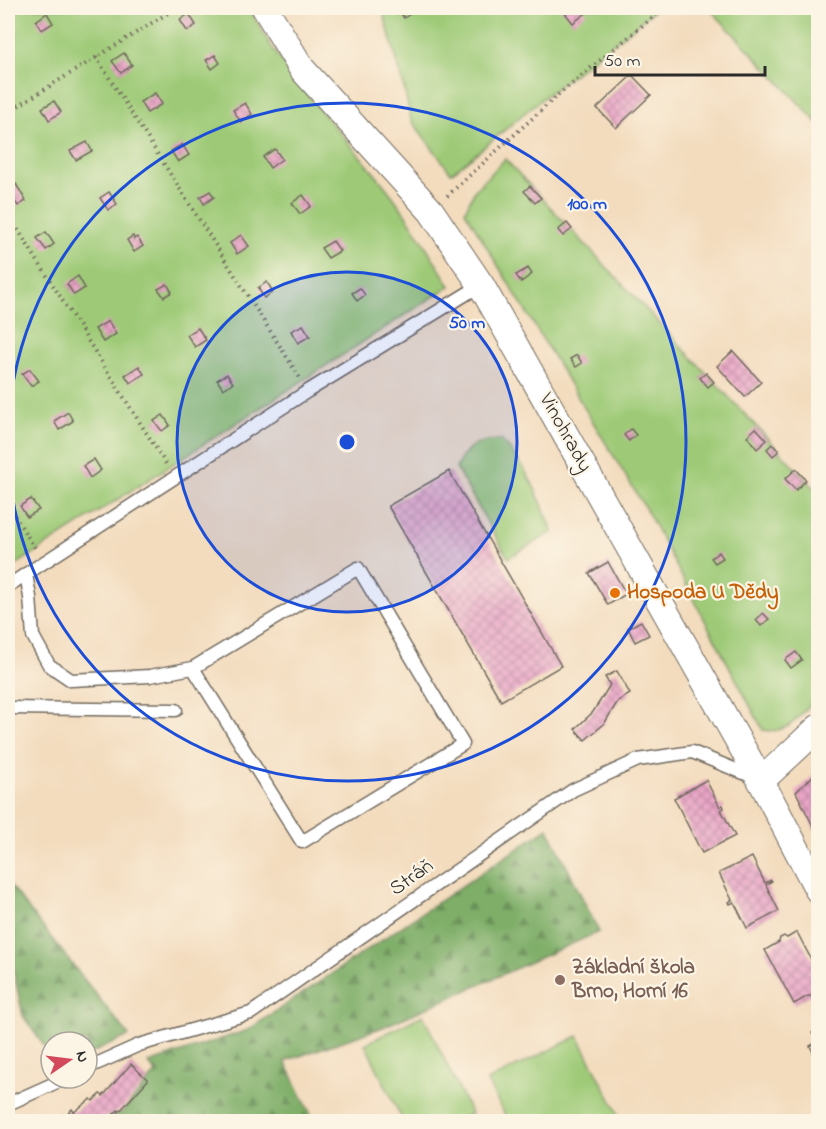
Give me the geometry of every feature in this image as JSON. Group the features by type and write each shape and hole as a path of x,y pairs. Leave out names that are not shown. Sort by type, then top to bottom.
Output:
{"street":[{"name":"Vinohrady","path":"265,8 302,69 431,211 481,285 762,781 819,890"},
{"path":"762,781 819,728"}],"lane":[{"path":"8,586 43,561 308,391 481,285"},
{"path":"26,574 33,636 50,665 71,680 150,676 194,668 358,568 463,744 302,842 194,668"},
{"path":"8,708 176,710"},
{"name":"Stráň","path":"99,1063 139,1045 251,1013 573,790 638,760 692,752 762,781"},
{"path":"8,1104 39,1090"}],"path":[{"path":"8,112 176,8"},
{"path":"431,211 559,94 664,8"},
{"path":"96,57 308,391"},
{"path":"8,214 175,477"},
{"path":"8,506 43,561"}],"green space":[{"path":"8,8 250,8 279,58 297,82 399,205 450,286 8,570"},
{"path":"382,8 657,8 451,173 411,120"},
{"path":"709,8 818,8 818,123"},
{"path":"505,159 818,492 818,695 788,726 772,731 763,730 647,511 465,211 475,190"},
{"path":"501,440 525,471 538,495 553,532 508,558 456,468 464,454 473,445 485,441"},
{"path":"548,828 599,932 383,1027 285,1061 314,1121 105,1121 122,1112 156,1073 148,1063 248,1030"},
{"path":"8,883 129,1036 99,1050 99,1030 39,1030 39,1039 23,1016 8,945"},
{"path":"423,1015 471,1114 456,1121 403,1121 365,1044"},
{"path":"578,1036 622,1121 508,1121 487,1081"}],"building":[{"path":"561,8 582,8 586,13 573,23"},
{"path":"394,9 416,10 404,18"},
{"path":"47,13 53,23 42,30 36,21"},
{"path":"189,14 196,25 187,31 180,20"},
{"path":"124,53 132,65 121,73 112,61"},
{"path":"215,55 220,63 212,69 206,60"},
{"path":"632,75 651,95 616,128 597,108"},
{"path":"155,93 162,104 147,113 140,102"},
{"path":"54,101 61,112 49,120 42,108"},
{"path":"245,103 252,114 241,122 233,110"},
{"path":"87,142 92,151 76,160 70,151"},
{"path":"182,144 189,155 178,162 171,151"},
{"path":"275,149 282,159 270,168 263,157"},
{"path":"16,184 26,201 18,206 8,191"},
{"path":"530,186 541,198 535,203 524,191"},
{"path":"210,191 214,197 204,204 200,197"},
{"path":"109,192 117,204 108,210 100,198"},
{"path":"303,195 311,206 300,214 292,203"},
{"path":"567,223 572,229 563,236 558,230"},
{"path":"46,232 54,244 46,250 37,238"},
{"path":"241,235 249,246 237,254 230,243"},
{"path":"133,236 134,239 137,237 143,246 134,252 127,240"},
{"path":"333,241 340,251 328,258 321,248"},
{"path":"528,268 532,274 521,282 516,275"},
{"path":"78,276 85,288 74,295 67,284"},
{"path":"267,282 273,292 264,298 258,288"},
{"path":"167,284 172,292 164,297 158,289"},
{"path":"360,288 365,295 357,301 352,293"},
{"path":"108,321 116,334 103,342 95,329"},
{"path":"303,325 310,336 298,343 291,331"},
{"path":"198,328 206,340 195,347 187,335"},
{"path":"733,351 761,382 745,397 717,366"},
{"path":"577,355 582,363 576,367 570,359"},
{"path":"139,366 144,374 130,383 125,375"},
{"path":"30,369 39,381 31,386 22,374"},
{"path":"706,373 714,382 708,387 700,378"},
{"path":"227,374 233,383 223,389 217,380"},
{"path":"68,412 73,421 59,430 54,421"},
{"path":"163,415 170,425 162,431 154,421"},
{"path":"756,428 767,440 757,449 747,436"},
{"path":"631,429 636,435 629,441 624,435"},
{"path":"772,444 779,451 773,456 767,449"},
{"path":"94,459 101,470 90,478 83,466"},
{"path":"796,469 806,480 796,490 785,479"},
{"path":"449,471 561,666 501,701 388,506"},
{"path":"31,499 39,510 27,517 20,506"},
{"path":"719,552 723,558 715,563 711,558"},
{"path":"608,562 626,594 608,605 589,573"},
{"path":"763,613 769,619 761,626 756,620"},
{"path":"641,621 649,635 635,642 628,628"},
{"path":"796,652 802,660 791,668 785,660"},
{"path":"617,671 630,694 618,701 604,724 585,740 575,729 593,712 610,685 605,677"},
{"path":"818,771 818,836 796,792"},
{"path":"706,780 720,807 723,805 724,808 721,810 735,836 702,853 674,798"},
{"path":"752,857 765,883 772,881 766,885 779,911 747,928 734,902 730,904 732,900 719,873"},
{"path":"797,932 811,959 813,957 815,959 812,961 818,973 818,991 815,996 808,996 794,1004 765,950 779,942 780,938 784,936 787,938"},
{"path":"818,1029 817,1072 816,1058 810,1046 817,1042 812,1033"},
{"path":"131,1064 148,1080 119,1112 118,1110 110,1118 108,1115 102,1122 55,1122 62,1114 65,1117 72,1109 74,1112 100,1094 103,1096"}],"place":[{"name":"Hospoda U Dědy","path":"615,593"},
{"name":"Základní škola Brno, Horní 16","path":"560,980"}]}
